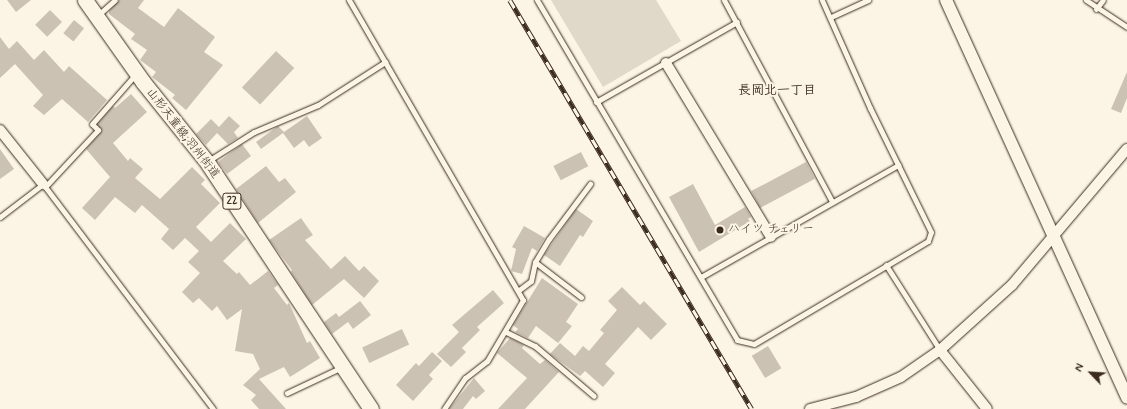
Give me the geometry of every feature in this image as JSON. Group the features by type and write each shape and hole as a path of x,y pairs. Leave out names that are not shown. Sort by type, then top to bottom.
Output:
{"main road":[{"name":"山形天童線;羽州街道","path":"84,0 95,18 136,74 207,162 343,367 368,408"}],"street":[{"path":"946,0 1127,398"},
{"path":"666,63 771,237"},
{"path":"0,130 44,186"},
{"path":"810,409 856,397 901,377 940,350 1012,285 1127,149"},
{"path":"940,350 984,408"}],"lane":[{"path":"95,18 115,0"},
{"path":"349,0 519,290 523,300 506,332 487,361 465,378 444,409"},
{"path":"537,0 737,340 754,344 928,241 931,232 898,165 832,17 822,0"},
{"path":"724,0 832,201"},
{"path":"832,17 868,0"},
{"path":"1086,0 1096,9 1127,27"},
{"path":"1096,9 1103,0"},
{"path":"596,102 737,22"},
{"path":"207,162 254,132 318,105 385,62"},
{"path":"0,217 44,186 98,130 92,124 136,74"},
{"path":"701,277 832,201 898,165"},
{"path":"519,290 531,281 535,262 576,200 590,184"},
{"path":"44,186 213,409"},
{"path":"535,262 581,296"},
{"path":"886,266 940,350"},
{"path":"506,332 536,346 594,396"},
{"path":"287,393 343,367"}],"shaded area":[{"path":"551,0 656,0 681,41 603,87"}],"building":[{"path":"7,0 31,0 16,12"},
{"path":"119,0 144,0 138,8 164,27 178,8 215,37 204,52 223,65 186,110 172,98 175,95 152,77 156,72 140,60 147,50 131,39 135,34 109,14 109,11"},
{"path":"50,10 62,22 47,37 35,25"},
{"path":"74,20 84,28 73,41 63,33"},
{"path":"0,37 9,49 17,41 34,60 44,50 64,72 69,66 107,100 88,122 62,99 44,115 33,106 43,95 15,64 0,78"},
{"path":"276,51 294,68 260,105 242,88"},
{"path":"1127,72 1127,98 1121,113 1111,109"},
{"path":"131,94 147,112 113,143 128,161 130,158 143,169 135,178 160,199 192,167 205,180 201,184 220,203 196,227 211,242 230,223 246,239 223,261 237,274 239,272 250,285 268,271 278,285 274,288 287,305 289,303 307,343 310,341 320,358 290,377 284,367 259,379 286,409 259,409 251,400 256,395 243,385 260,369 253,354 235,351 242,309 227,320 217,306 212,311 199,298 193,303 182,292 200,273 188,262 199,251 185,238 173,250 161,239 169,229 142,205 135,213 115,197 95,220 82,208 110,177 86,149 102,131 97,124 113,106 115,108"},
{"path":"229,116 240,126 234,132 238,138 228,144 217,133 206,145 196,134 211,119 219,127"},
{"path":"307,116 322,138 309,147 304,140 294,148 283,133 261,149 256,142 278,126 284,132"},
{"path":"242,144 251,156 227,174 218,162"},
{"path":"0,149 14,169 0,179"},
{"path":"581,152 588,166 561,180 553,166"},
{"path":"806,162 815,179 760,208 751,191"},
{"path":"266,166 279,182 285,178 296,192 258,223 236,189"},
{"path":"693,184 715,225 745,207 751,217 748,219 750,221 699,252 669,197"},
{"path":"576,209 593,221 583,237 580,235 560,266 544,255"},
{"path":"301,218 313,235 305,240 331,269 345,256 359,271 364,266 379,281 364,298 344,279 312,305 291,272 292,270 269,240"},
{"path":"524,226 545,238 537,251 532,248 522,274 511,271 516,249 512,247"},
{"path":"542,278 578,304 566,322 572,326 558,343 536,326 528,338 515,332 518,329 513,325"},
{"path":"622,287 640,305 644,301 667,324 651,340 638,327 605,364 615,373 603,387 585,371 580,376 550,354 560,343 575,356 583,346 589,351 604,333 600,330 617,310 608,301"},
{"path":"493,290 504,303 477,327 480,330 462,348 466,352 451,367 437,354 459,332 452,325"},
{"path":"360,301 371,315 353,329 348,322 332,334 324,322 336,313 339,317"},
{"path":"402,329 409,344 369,363 362,348"},
{"path":"510,338 524,345 522,348 540,364 545,360 559,372 525,409 498,409 527,378 497,353"},
{"path":"768,346 781,368 765,378 752,356"},
{"path":"432,352 442,361 429,375 433,379 413,401 396,385 416,363 419,366"},
{"path":"474,378 485,391 476,399 473,396 463,409 449,409"}],"railway":[{"path":"510,0 752,409"}],"place":[{"name":"ハイツ チェリー","path":"720,230"}],"district":[{"name":"長岡北一丁目","path":"777,91"}]}
